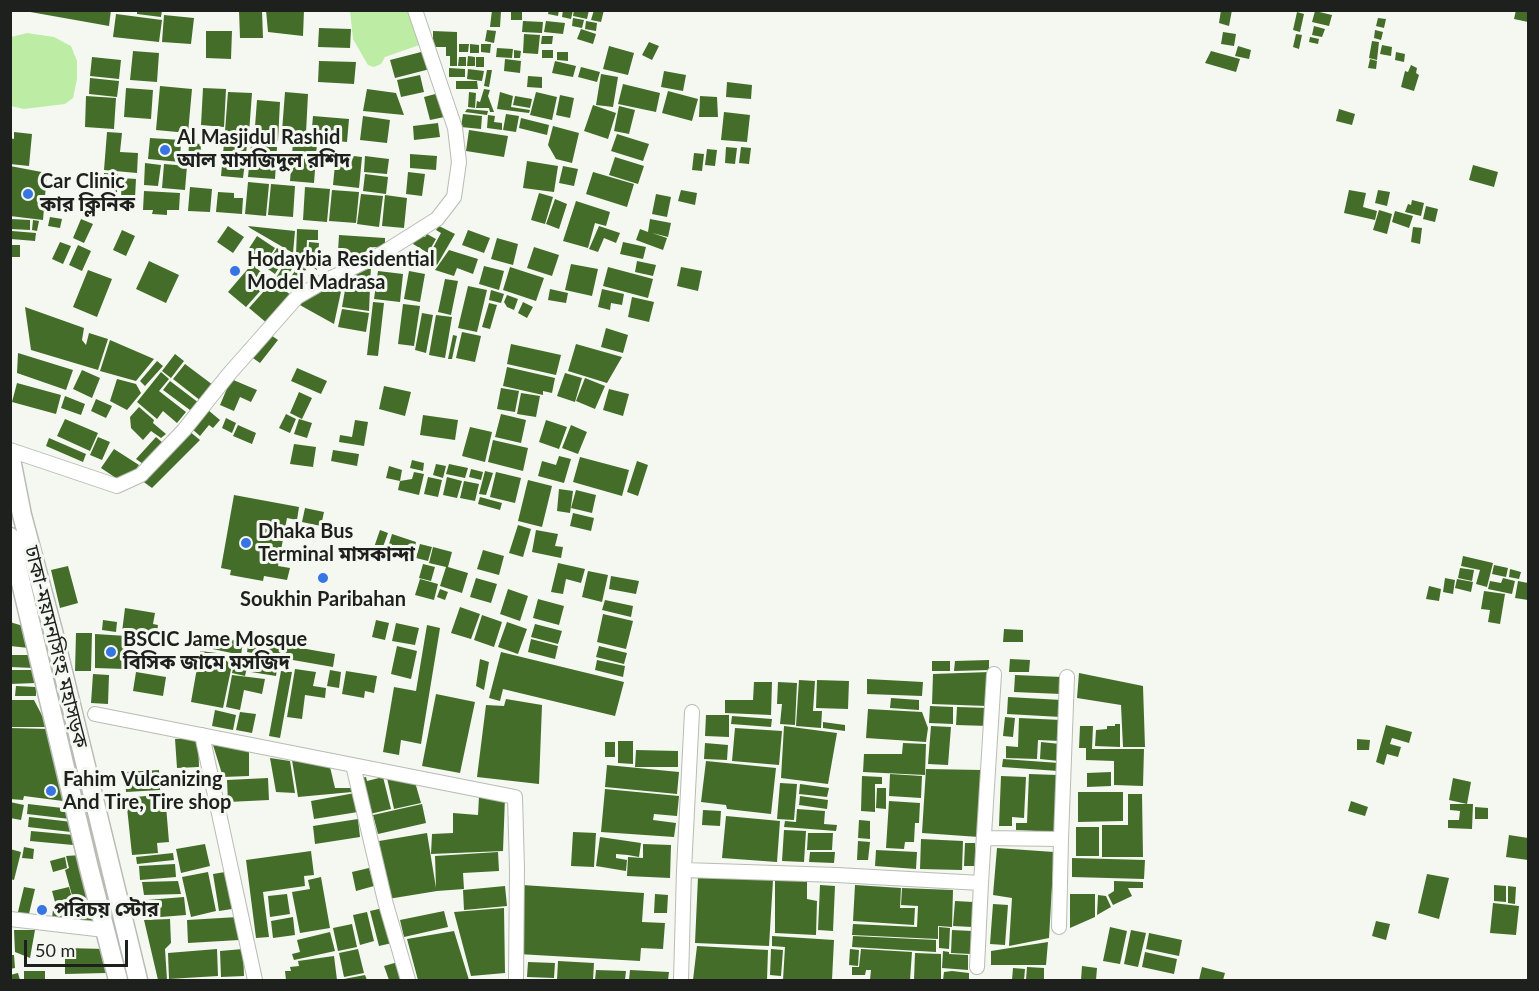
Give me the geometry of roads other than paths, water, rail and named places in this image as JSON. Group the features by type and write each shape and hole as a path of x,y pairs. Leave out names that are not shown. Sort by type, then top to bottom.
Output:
{"main road":[{"name":"ঢাকা-ময়মনসিংহ মহাসড়ক","path":"10,452 22,515 56,642 138,981"},
{"name":"ঢাকা-ময়মনসিংহ মহাসড়ক","path":"10,537 118,981"}],"street":[{"path":"10,452 117,486 141,475 184,430 229,374 297,297 382,253 437,219 454,197 459,162 455,128 416,10"},
{"path":"977,967 994,674"},
{"path":"1059,927 1060,839 1067,677"},
{"path":"681,981 692,712"},
{"path":"95,714 515,796 518,868 516,981"},
{"path":"202,735 255,981"},
{"path":"353,765 385,901 408,981"},
{"path":"984,838 1060,839"},
{"path":"684,870 981,883"},
{"path":"10,919 105,930"}],"place":[{"name":"Al Masjidul Rashid আল মাসজিদুল রশিদ","path":"165,150"},
{"name":"Car Clinic কার ক্লিনিক","path":"28,194"},
{"name":"Hodaybia Residential Model Madrasa","path":"235,271"},
{"name":"Dhaka Bus Terminal মাসকান্দা","path":"246,543"},
{"name":"Soukhin Paribahan","path":"323,578"},
{"name":"BSCIC Jame Mosque বিসিক জামে মসজিদ","path":"111,652"},
{"name":"Fahim Vulcanizing And Tire, Tire shop","path":"51,791"},
{"name":"পরিচয় স্টোর","path":"42,910"}]}
